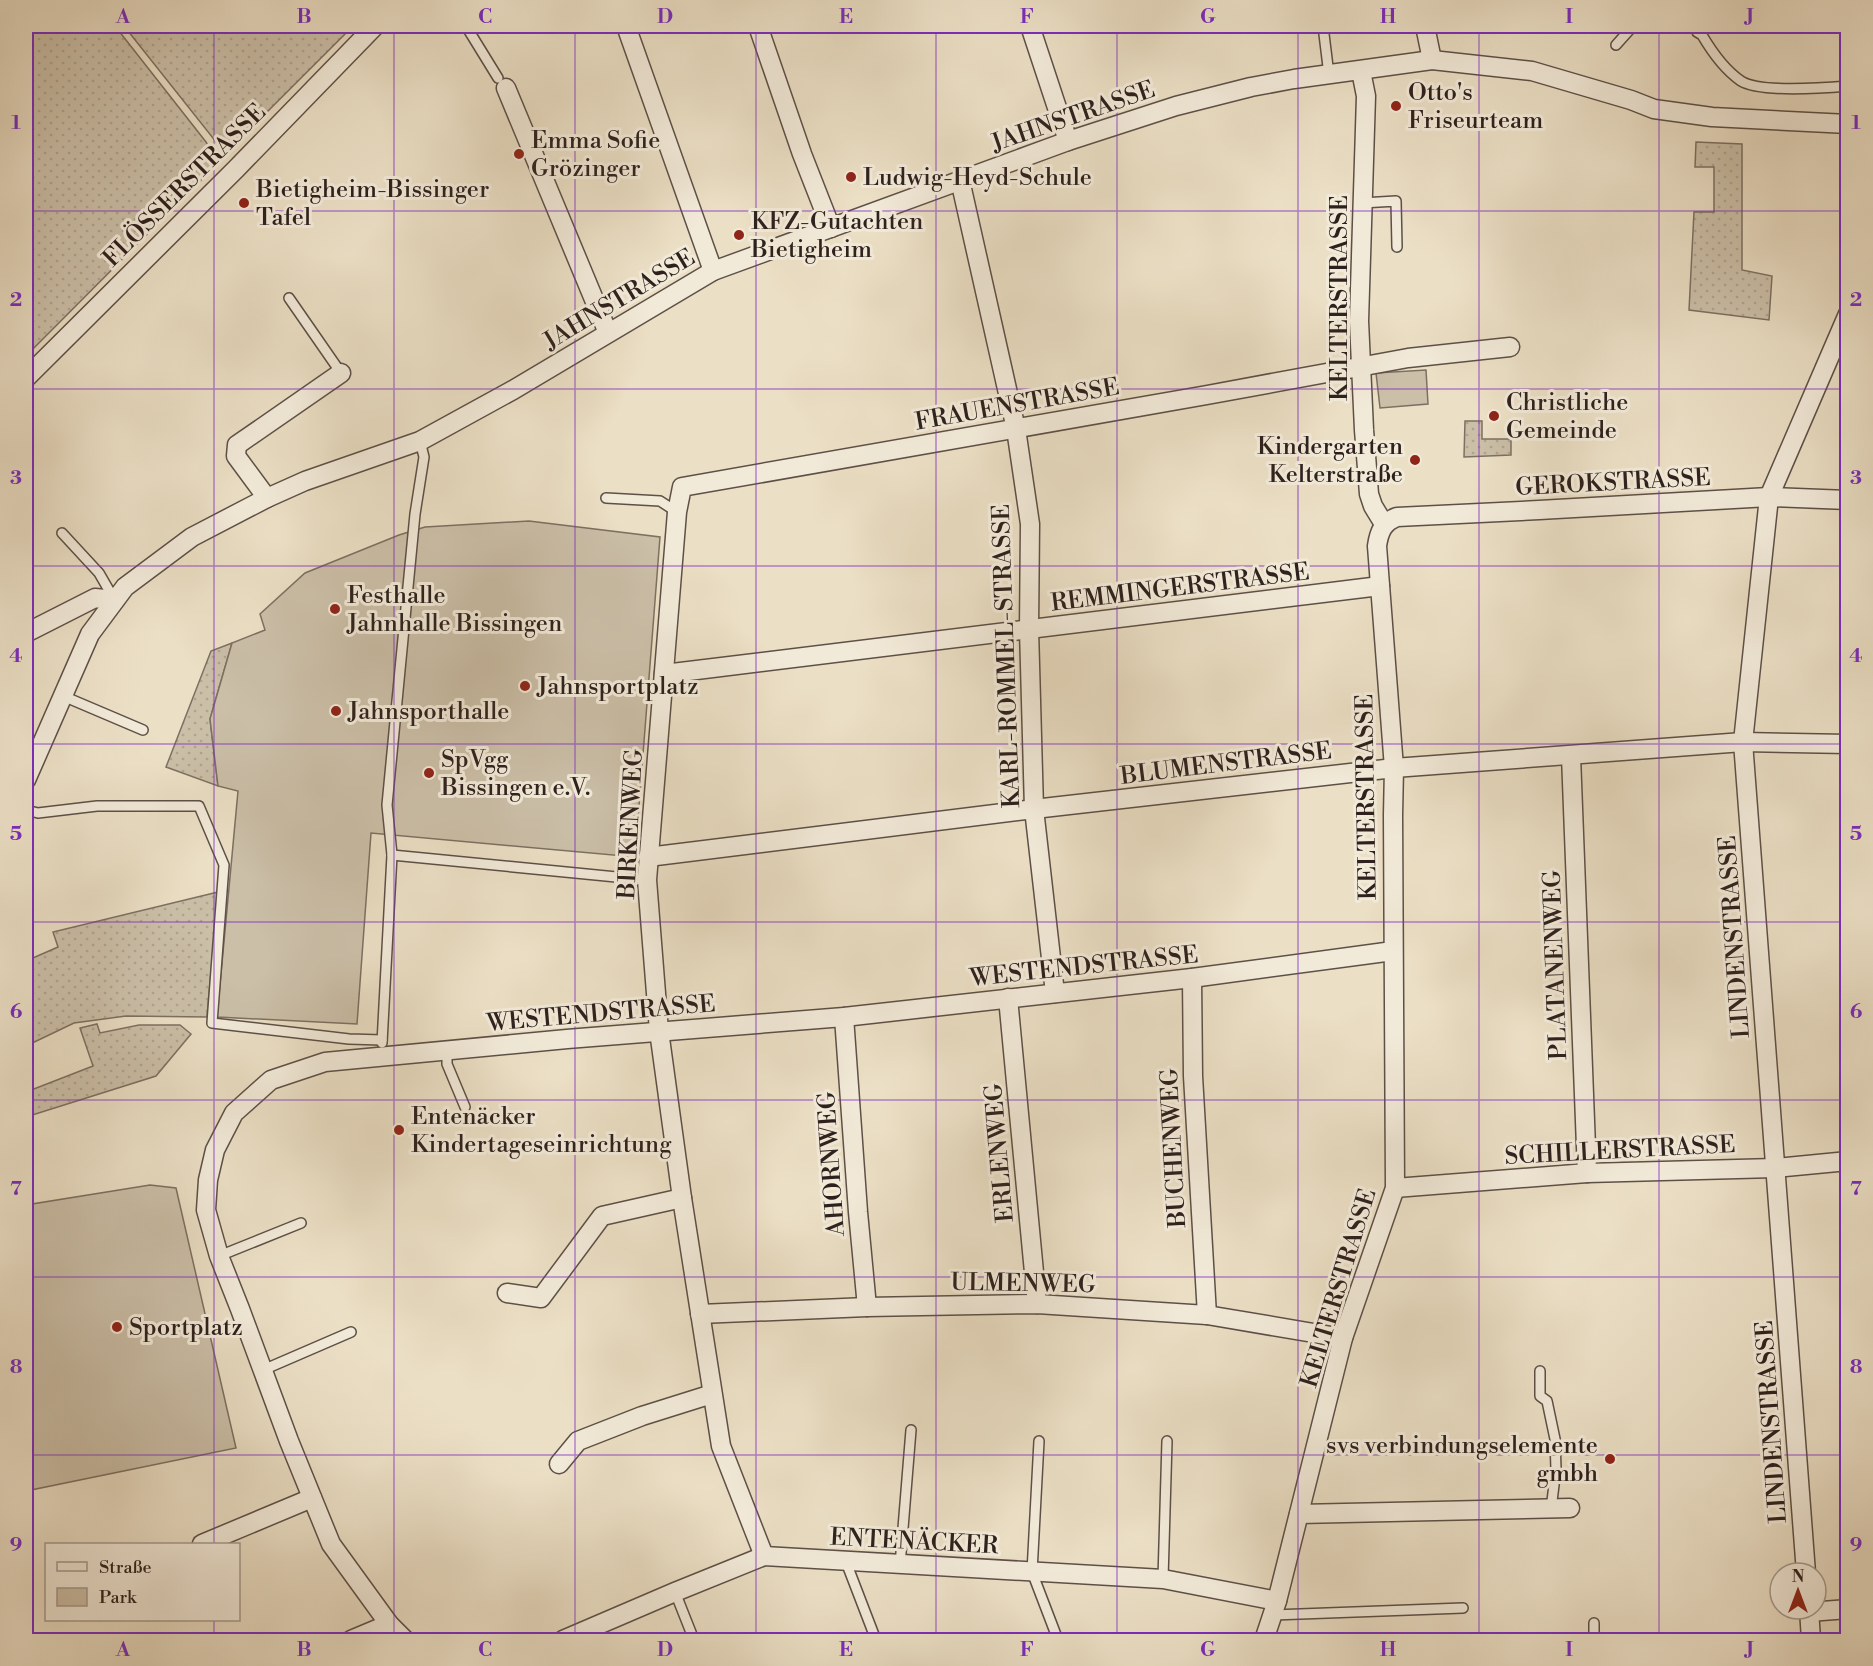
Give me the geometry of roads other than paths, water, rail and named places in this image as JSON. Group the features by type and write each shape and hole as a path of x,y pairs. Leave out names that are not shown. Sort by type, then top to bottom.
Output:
{"street":[{"name":"FLÖSSERSTRASSE","path":"26,378 236,169 375,26"},
{"path":"626,26 713,271"},
{"path":"758,26 802,154 831,228"},
{"path":"1030,26 1068,141"},
{"path":"1425,26 1431,60"},
{"name":"JAHNSTRASSE","path":"26,780 90,634 125,587 192,537 305,481 420,441 513,390 713,271 1068,141 1176,106 1251,87 1431,60 1532,71 1654,109 1712,117 1848,124"},
{"name":"KELTERSTRASSE","path":"1264,1641 1275,1608 1343,1338 1395,1188 1394,768 1377,546 1378,534 1384,524 1369,494 1360,367 1366,96 1361,70"},
{"path":"502,83 608,333"},
{"name":"KARL-ROMMEL-STRASSE","path":"960,180 1016,429 1030,524 1029,629 1034,809 1055,993"},
{"name":"LINDENSTRASSE","path":"1805,1561 1743,742 1769,497 1848,314"},
{"name":"FRAUENSTRASSE","path":"682,487 1408,358 1510,347"},
{"path":"267,498 236,456 237,445 341,373"},
{"name":"BIRKENWEG","path":"682,487 677,512 647,880 659,1031 712,1394 721,1446 764,1556"},
{"name":"GEROKSTRASSE","path":"1384,524 1397,517 1769,497 1848,500"},
{"name":"REMMINGERSTRASSE","path":"664,674 1380,586"},
{"path":"26,633 95,598 115,600"},
{"name":"BLUMENSTRASSE","path":"648,857 1034,809 1394,768 1743,742 1848,744"},
{"name":"PLATANENWEG","path":"1571,756 1587,1173"},
{"name":"WESTENDSTRASSE","path":"405,1641 389,1624 331,1544 219,1256 206,1210 208,1180 215,1150 234,1113 271,1080 325,1062 382,1049 447,1050 844,1017 1192,978 1394,951"},
{"name":"BUCHENWEG","path":"1192,978 1193,1076 1207,1315"},
{"name":"ERLENWEG","path":"1008,998 1037,1304"},
{"name":"AHORNWEG","path":"844,1017 867,1307"},
{"name":"SCHILLERSTRASSE","path":"1395,1188 1587,1173 1775,1168 1848,1161"},
{"path":"507,1293 541,1298 602,1216 682,1198"},
{"name":"ULMENWEG","path":"700,1314 867,1307 1037,1304 1207,1315 1343,1338"},
{"path":"559,1464 578,1441 642,1416 712,1394"},
{"path":"207,1543 312,1498"},
{"path":"1299,1514 1570,1508"},
{"name":"ENTENÄCKER","path":"563,1641 764,1556 1163,1579 1275,1608"},
{"path":"1828,1610 1848,1609"},
{"path":"1810,1621 1811,1641"},
{"path":"351,1641 389,1624"}],"lane":[{"path":"466,26 502,83"},
{"path":"1323,26 1329,75"},
{"path":"1616,45 1633,26"},
{"path":"1697,32 1702,35 1726,69 1743,82 1790,89 1848,86"},
{"path":"1362,203 1396,201 1397,247"},
{"path":"289,298 341,373"},
{"path":"26,810 38,813 97,806 199,806 224,865 212,1023 349,1039 382,1049 392,855 387,805 414,514 424,457 420,441"},
{"path":"606,498 660,501 677,512"},
{"path":"62,533 99,573 115,600"},
{"path":"63,696 143,730"},
{"path":"392,855 647,880"},
{"path":"447,1050 447,1064 465,1107"},
{"path":"219,1256 301,1222"},
{"path":"263,1370 351,1332"},
{"path":"1540,1371 1540,1396 1547,1401 1555,1439 1557,1469 1551,1509"},
{"path":"900,1565 911,1430"},
{"path":"1039,1441 1032,1572 1058,1641"},
{"path":"1163,1579 1167,1441"},
{"path":"846,1562 876,1641"},
{"path":"675,1592 694,1641"},
{"path":"1275,1608 1463,1608"},
{"path":"1594,1623 1594,1641"}],"place":[{"name":"Otto's Friseurteam","path":"1396,106"},
{"name":"Emma Sofie Grözinger","path":"519,154"},
{"name":"Ludwig-Heyd-Schule","path":"851,177"},
{"name":"Bietigheim-Bissinger Tafel","path":"244,203"},
{"name":"KFZ-Gutachten Bietigheim","path":"739,235"},
{"name":"Christliche Gemeinde","path":"1494,416"},
{"name":"Kindergarten Kelterstraße","path":"1415,460"},
{"name":"Festhalle Jahnhalle Bissingen","path":"335,609"},
{"name":"Jahnsportplatz","path":"525,686"},
{"name":"Jahnsporthalle","path":"336,711"},
{"name":"SpVgg Bissingen e.V.","path":"429,773"},
{"name":"Entenäcker Kindertageseinrichtung","path":"399,1130"},
{"name":"Sportplatz","path":"117,1327"},
{"name":"svs verbindungselemente gmbh","path":"1610,1459"}]}
